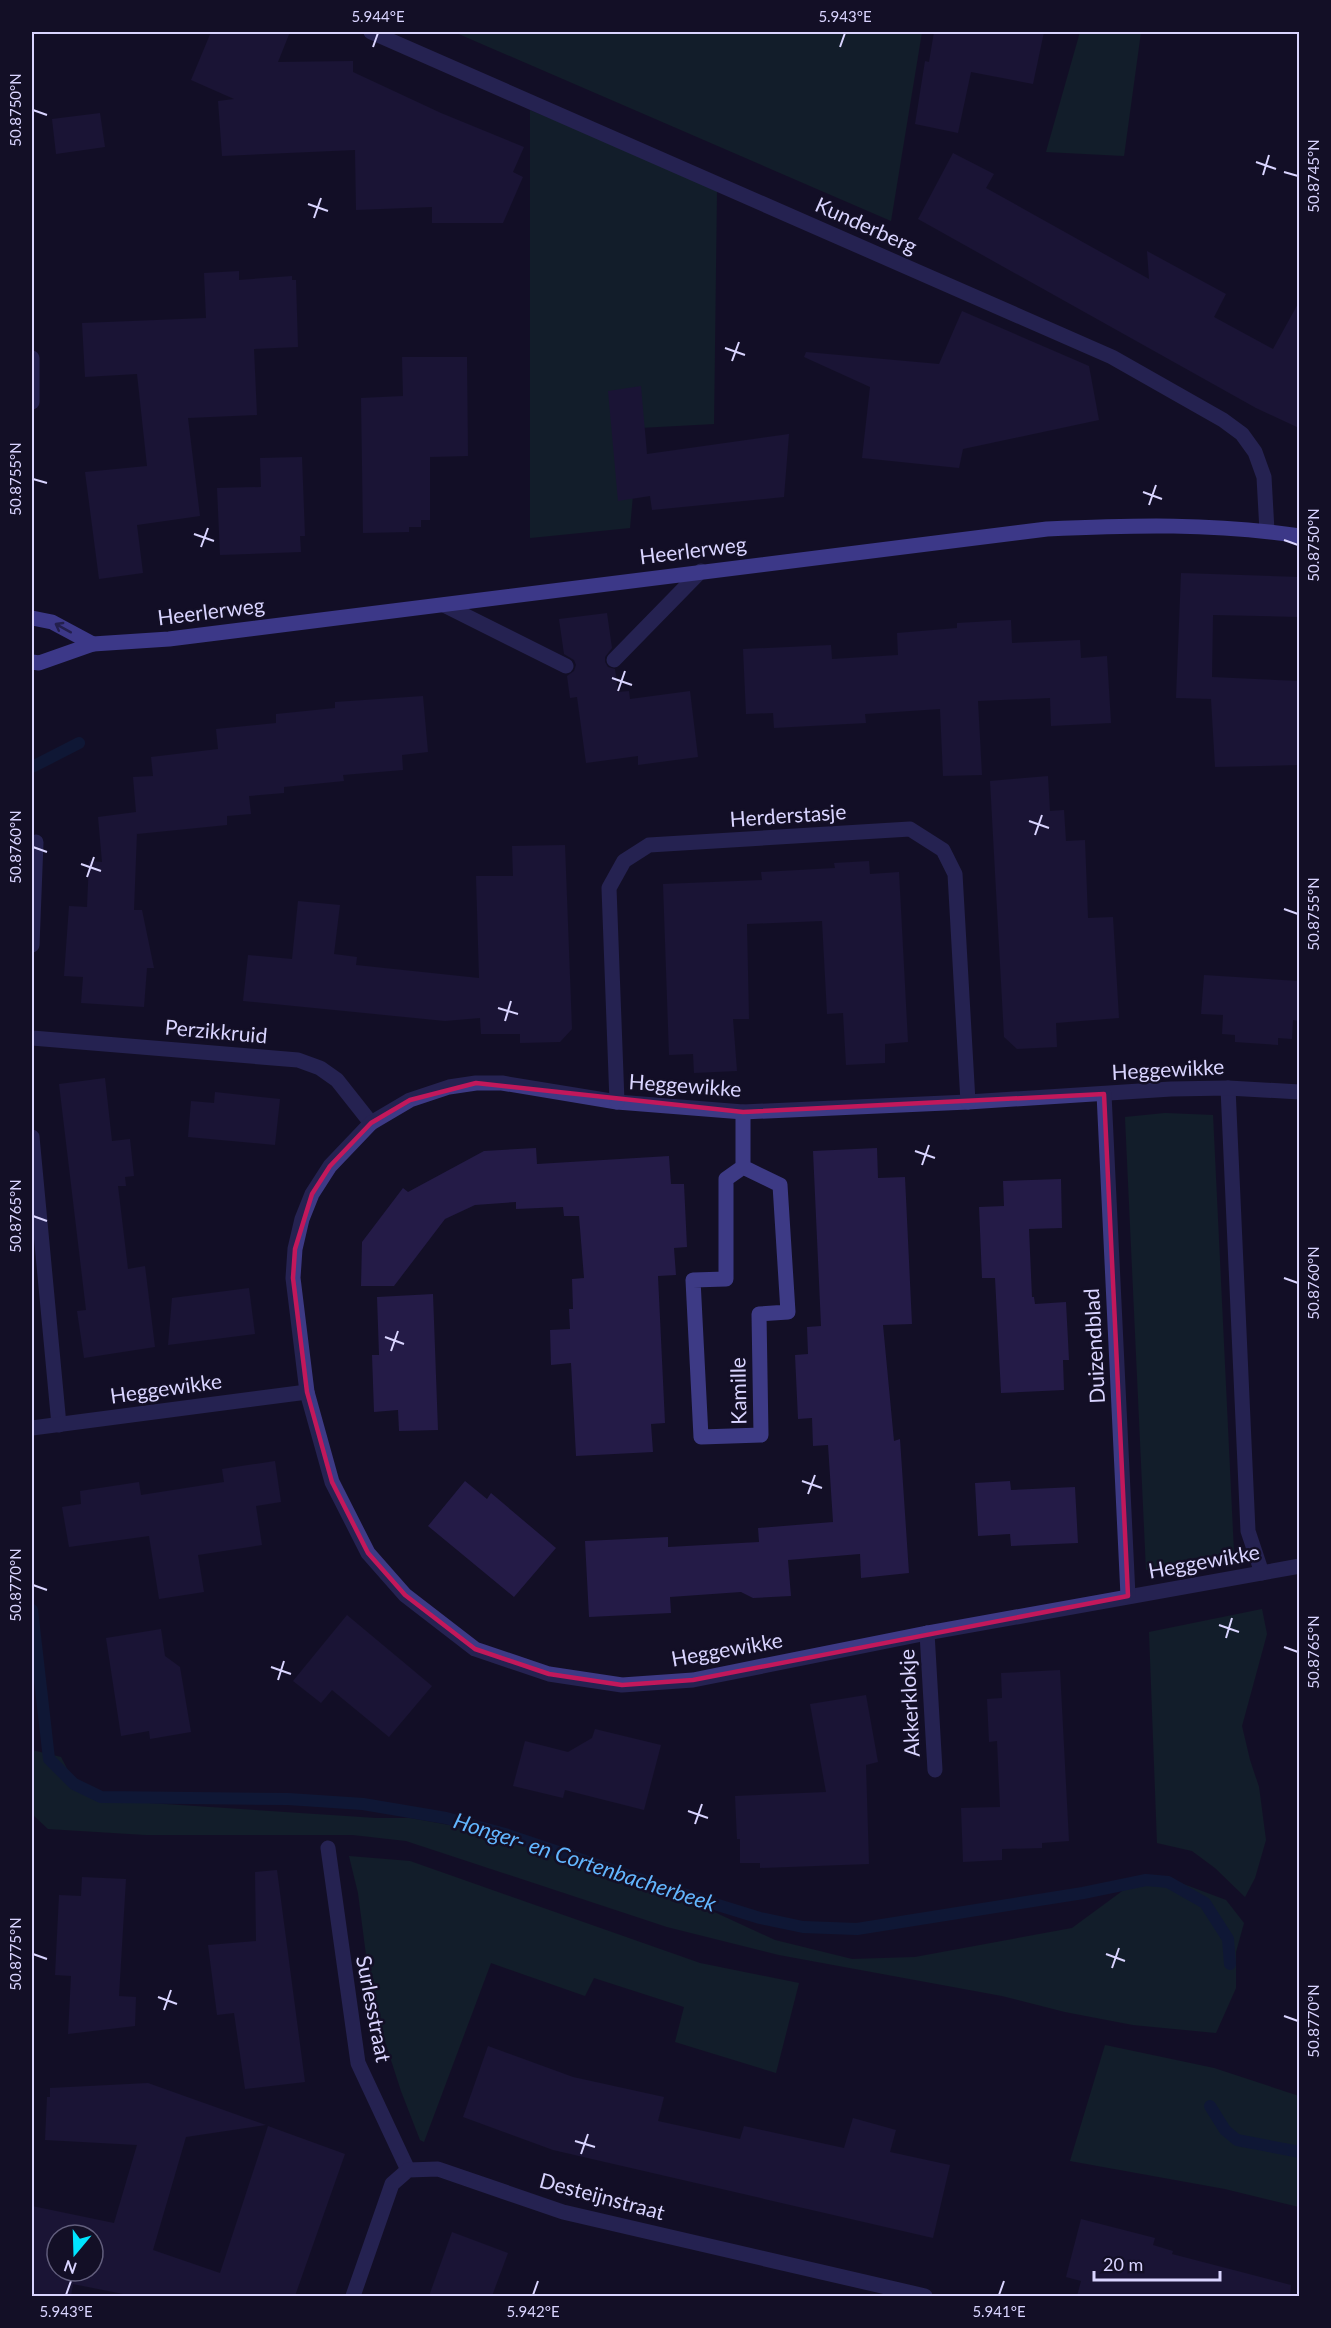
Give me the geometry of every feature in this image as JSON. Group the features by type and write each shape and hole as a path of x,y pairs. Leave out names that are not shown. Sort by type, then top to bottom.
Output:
{"main road":[{"name":"Heerlerweg","path":"32,662 39,663 93,645 169,639 1047,529 1139,524 1268,531 1299,536"},
{"path":"32,618 52,622 93,645"}],"street":[{"name":"Kunderberg","path":"371,32 1112,357 1223,420 1242,435 1255,452 1264,477 1268,531"},
{"path":"32,358 32,402"},
{"path":"614,660 701,571"},
{"path":"444,605 566,666"},
{"name":"Herderstasje","path":"617,1102 609,888 624,861 649,845 910,829 943,850 955,874 968,1102"},
{"path":"32,945 36,843"},
{"name":"Perzikkruid","path":"32,1038 298,1060 320,1068 337,1080 371,1123"},
{"name":"Heggewikke","path":"1299,1092 1228,1088 1171,1089 743,1113 617,1102 502,1083 476,1083 449,1087 410,1100 371,1123 330,1166 312,1194 302,1219 295,1249 293,1278 307,1392 332,1482 368,1553 405,1595 475,1649 549,1674 622,1684 693,1680 927,1633 1299,1566"},
{"path":"1228,1088 1248,1531 1262,1573"},
{"name":"Duizendblad","path":"1104,1094 1128,1596"},
{"path":"743,1113 743,1167"},
{"path":"32,1137 59,1425"},
{"name":"Kamille","path":"743,1167 780,1185 788,1312 759,1314 761,1435 701,1437 693,1280 726,1280 726,1179 743,1167"},
{"name":"Heggewikke","path":"32,1428 307,1392"},
{"name":"Akkerklokje","path":"927,1633 935,1770"},
{"name":"Surlesstraat","path":"328,1848 358,2063 408,2170"},
{"name":"Desteijnstraat","path":"408,2170 438,2169 563,2212 925,2296"},
{"path":"353,2296 392,2184 408,2170"}],"highlighted area":[{"path":"476,1083 743,1112 1104,1094 1128,1596 693,1680 622,1685 549,1674 475,1649 405,1595 368,1553 332,1482 307,1392 293,1278 295,1249 312,1194 330,1166 371,1123 410,1100"}],"green space":[{"path":"454,32 922,32 891,221"},
{"path":"1080,32 1141,32 1124,156 1046,152"},
{"path":"530,110 717,188 714,424 639,428 630,528 530,538"},
{"path":"1165,1113 1213,1115 1234,1553 1146,1570 1125,1117"},
{"path":"1262,1609 1267,1634 1242,1726 1259,1787 1266,1840 1255,1878 1245,1897 1215,1868 1192,1851 1157,1843 1149,1632"},
{"path":"32,1750 61,1757 75,1784 118,1801 376,1818 410,1818 533,1840 673,1893 775,1940 852,1959 915,1957 1072,1928 1140,1878 1170,1879 1226,1900 1244,1923 1236,1952 1236,1988 1216,2033 1133,2025 1065,2012 1002,1996 779,1955 667,1927 406,1841 353,1835 146,1835 48,1829 32,1814"},
{"path":"349,1856 410,1861 700,1963 799,1983 776,2073 675,2042 684,2007 594,1978 585,1996 491,1963 424,2142 420,2140 401,2091 372,2001 358,1893"},
{"path":"1105,2045 1214,2068 1299,2096 1299,2207 1225,2189 1070,2161"}],"building":[{"path":"211,32 290,32 278,62 353,61 353,72 441,113 524,147 513,172 523,177 503,223 432,223 432,207 356,210 355,150 222,156 218,101 234,99 191,80"},
{"path":"934,32 1044,32 1033,84 971,72 958,133 915,124 925,61 929,62"},
{"path":"100,113 105,147 56,154 52,119"},
{"path":"953,153 994,174 986,188 1149,279 1147,251 1226,294 1214,317 1273,349 1299,302 1299,428 1256,408 918,219"},
{"path":"239,271 239,280 292,276 292,280 296,280 298,347 254,349 257,415 188,418 200,516 137,525 143,573 99,579 85,472 147,466 137,374 85,377 82,323 206,318 204,273"},
{"path":"962,311 1089,366 1099,420 963,449 959,468 862,458 870,387 804,357 806,352 939,364"},
{"path":"402,357 467,357 468,456 430,457 430,520 421,520 421,527 409,527 409,532 363,533 361,398 403,396"},
{"path":"641,386 647,454 789,434 784,497 652,510 650,496 618,501 608,391"},
{"path":"302,457 305,536 300,536 301,552 220,555 217,488 261,487 260,458"},
{"path":"1181,573 1299,577 1299,617 1213,615 1212,677 1299,681 1299,765 1215,767 1211,699 1176,698"},
{"path":"607,613 612,648 605,657 605,662 608,667 615,669 618,692 629,691 630,699 690,691 698,757 638,765 638,756 586,763 577,697 570,698 567,676 574,671 576,665 574,660 564,654 559,619"},
{"path":"1011,620 1012,643 1080,640 1081,658 1107,656 1111,723 1051,726 1050,698 978,701 982,775 943,776 940,709 865,714 866,723 774,728 773,713 746,714 743,649 831,645 832,659 898,655 897,633 957,628 957,623"},
{"path":"423,696 428,752 402,755 403,770 343,775 344,781 284,787 284,793 249,796 251,814 227,816 227,825 137,834 137,832 134,910 142,910 154,968 147,968 144,1007 81,1003 83,977 64,976 69,906 87,907 89,861 102,862 98,817 136,812 133,777 153,776 151,757 218,749 216,729 276,723 276,714 335,708 335,702"},
{"path":"1048,776 1050,811 1064,810 1066,841 1085,840 1088,918 1113,917 1119,1018 1056,1023 1057,1047 1017,1049 1004,1037 990,781"},
{"path":"565,845 572,1029 560,1042 520,1043 520,1034 481,1034 480,1018 445,1021 243,1001 248,955 292,959 298,901 340,905 334,954 357,957 356,965 479,978 476,876 513,876 512,846"},
{"path":"869,861 870,874 899,872 908,1042 885,1044 885,1063 846,1065 843,1013 827,1014 822,921 747,924 749,1019 733,1019 737,1071 694,1073 693,1054 669,1055 663,884 762,880 761,872 835,868 834,863"},
{"path":"1204,975 1299,981 1299,1021 1293,1020 1292,1039 1278,1038 1278,1045 1235,1042 1235,1035 1222,1034 1223,1015 1201,1014"},
{"path":"105,1078 112,1141 130,1139 134,1176 125,1177 126,1186 118,1186 128,1269 145,1266 155,1347 84,1358 77,1311 86,1310 59,1084"},
{"path":"215,1092 280,1099 275,1145 188,1137 191,1101 214,1103"},
{"path":"536,1148 537,1164 669,1156 671,1184 684,1184 687,1247 674,1248 676,1275 658,1276 665,1423 651,1424 653,1452 576,1456 571,1363 551,1365 550,1330 570,1329 569,1309 573,1309 572,1279 584,1278 579,1216 564,1216 563,1207 516,1209 516,1202 475,1205 445,1219 394,1286 361,1286 362,1242 403,1188 408,1192 484,1151"},
{"path":"877,1148 878,1178 905,1177 912,1324 883,1325 894,1441 900,1439 909,1573 861,1578 860,1554 788,1560 791,1596 753,1598 741,1592 670,1597 671,1613 589,1617 585,1541 668,1537 668,1547 759,1542 758,1528 833,1522 828,1445 813,1446 812,1418 798,1419 795,1355 808,1354 807,1327 821,1326 813,1151"},
{"path":"1061,1179 1062,1228 1029,1229 1032,1297 1034,1297 1035,1304 1066,1302 1069,1360 1063,1360 1064,1390 1001,1393 995,1278 982,1278 979,1207 1004,1206 1003,1181"},
{"path":"249,1288 255,1334 168,1345 172,1298"},
{"path":"433,1294 438,1430 399,1431 398,1410 374,1412 372,1355 379,1355 377,1297"},
{"path":"275,1461 281,1502 256,1506 262,1545 198,1555 204,1592 159,1599 149,1536 69,1547 62,1507 81,1504 80,1491 139,1482 141,1495 224,1482 222,1469"},
{"path":"465,1481 487,1499 491,1493 556,1548 514,1597 428,1526"},
{"path":"1010,1481 1011,1490 1075,1487 1078,1543 1011,1546 1010,1534 978,1536 975,1483"},
{"path":"347,1615 432,1686 389,1737 332,1690 321,1703 293,1681"},
{"path":"161,1629 165,1656 180,1667 191,1732 150,1739 149,1731 121,1736 106,1638"},
{"path":"1060,1670 1069,1841 1042,1843 1042,1848 1002,1849 1002,1860 963,1862 961,1808 1000,1807 997,1741 989,1742 987,1699 1002,1698 1001,1673"},
{"path":"866,1695 878,1762 866,1765 869,1864 760,1868 760,1863 740,1863 735,1796 826,1792 810,1704"},
{"path":"595,1729 661,1745 644,1810 565,1790 563,1798 513,1786 525,1741 568,1752 592,1738"},
{"path":"277,1870 305,2082 245,2089 234,2013 217,2015 208,1945 256,1941 255,1872"},
{"path":"82,1877 126,1879 119,1996 136,1997 135,2026 68,2034 71,1976 55,1975 59,1895 81,1896"},
{"path":"488,2046 573,2077 664,2097 658,2121 740,2139 744,2126 844,2148 853,2118 896,2130 890,2152 950,2165 933,2238 553,2150 463,2117"},
{"path":"148,2083 266,2125 186,2137 153,2250 220,2273 268,2126 345,2154 295,2296 133,2296 73,2284 71,2296 32,2296 32,2206 114,2223 137,2145 45,2140 47,2097 50,2097 50,2088"},
{"path":"1081,2219 1155,2238 1153,2245 1173,2251 1172,2254 1291,2285 1290,2296 1077,2296 1081,2281 1066,2277"},
{"path":"452,2232 508,2253 492,2296 429,2296"}],"waterway":[{"name":"Honger- en Cortenbacherbeek","path":"32,767 79,743"},
{"name":"Honger- en Cortenbacherbeek","path":"32,1610 49,1759 74,1784 101,1797 288,1799 363,1804 446,1818 505,1834 760,1918 803,1927 857,1929 1083,1893 1146,1880 1168,1882 1205,1903 1228,1939 1230,1964"},
{"name":"Honger- en Cortenbacherbeek","path":"1210,2106 1225,2130 1237,2140 1300,2152"}]}
